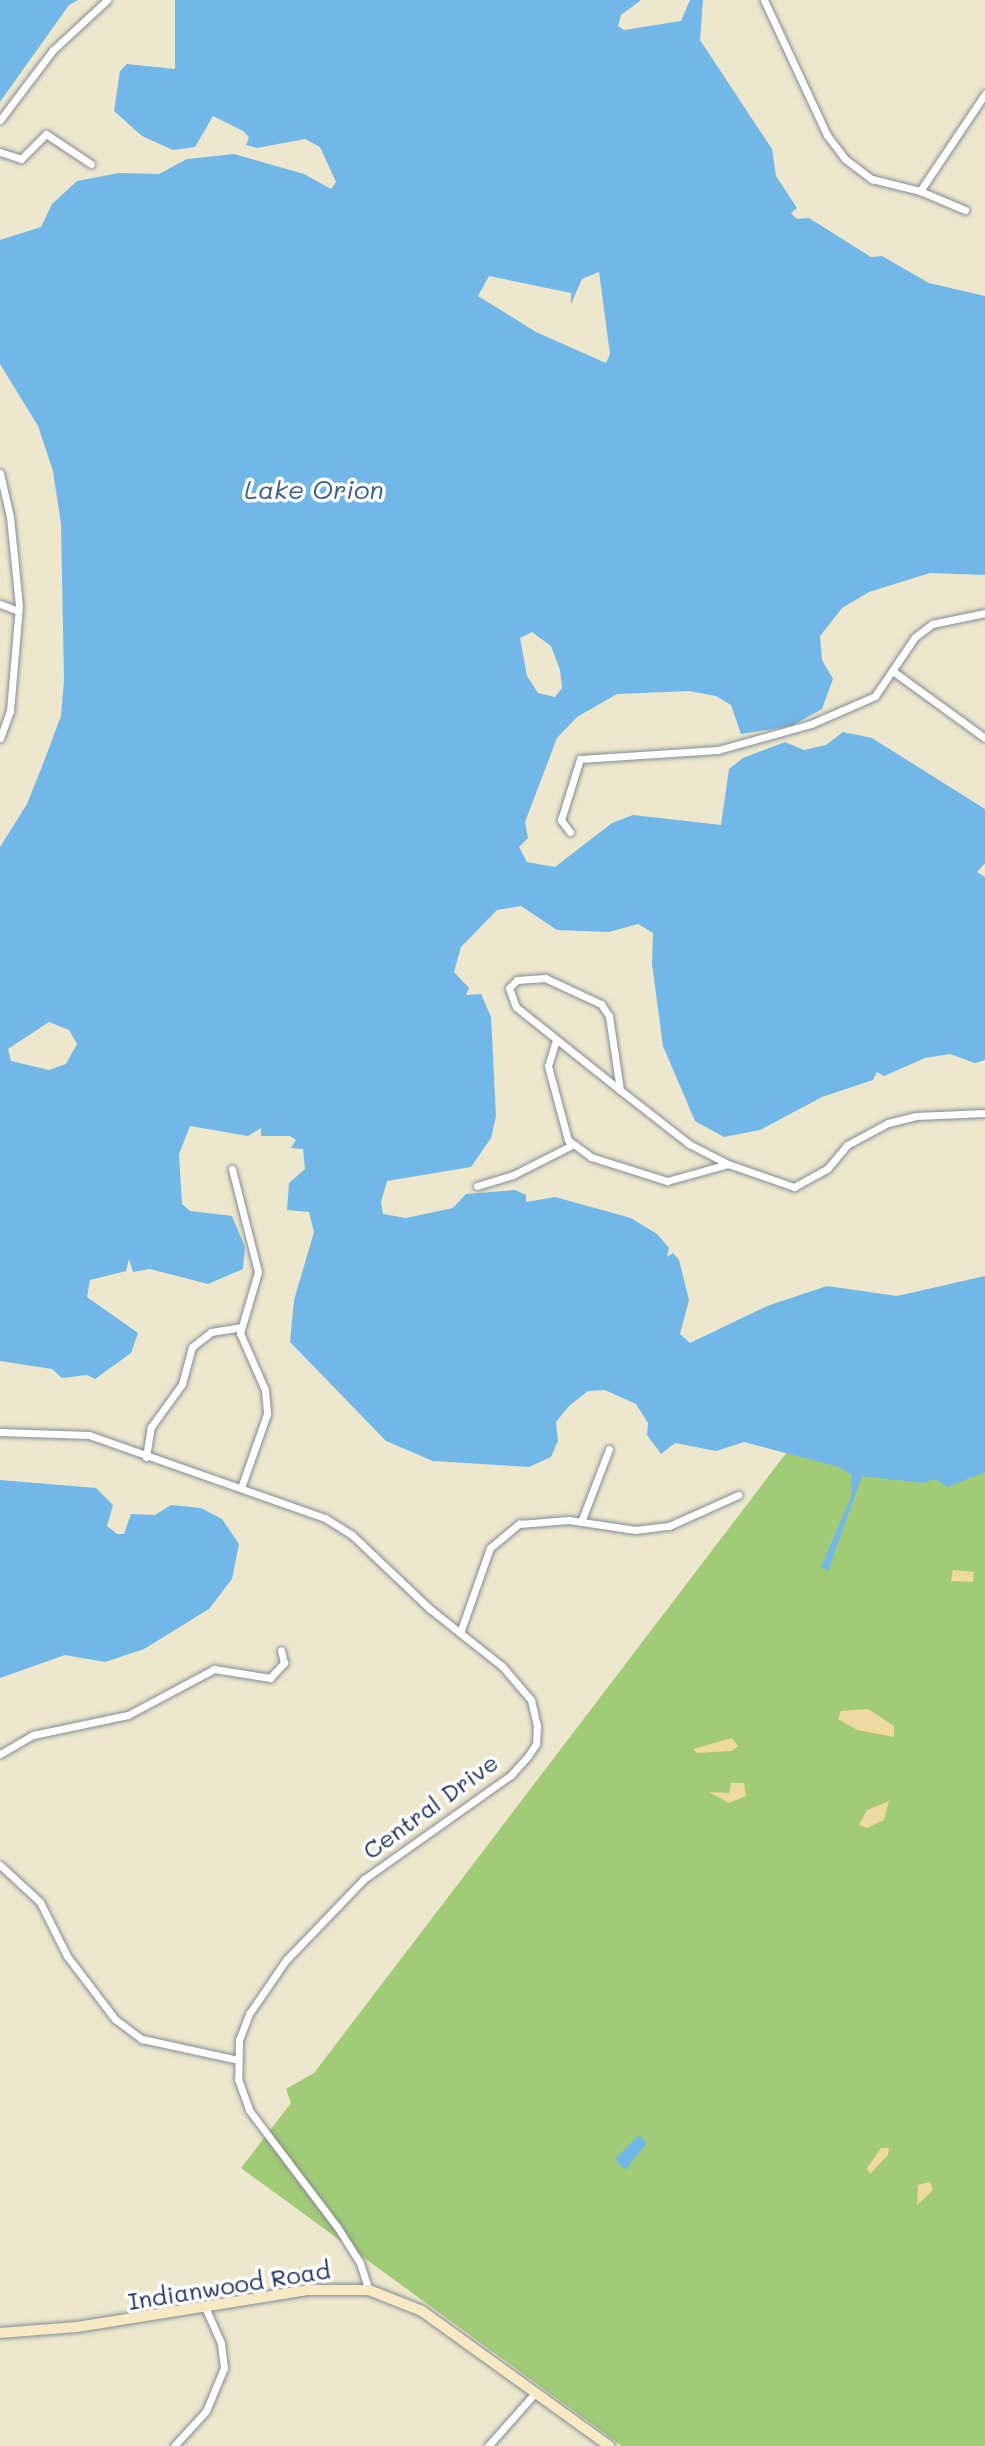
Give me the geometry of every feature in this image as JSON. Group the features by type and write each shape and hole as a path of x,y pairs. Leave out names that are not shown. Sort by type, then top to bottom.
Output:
{"street":[{"path":"0,120 53,50 107,0"},
{"path":"764,0 827,135 845,159 872,179 920,191 965,210"},
{"path":"920,191 985,94"},
{"path":"0,152 21,159 37,137 51,135 91,164"},
{"path":"0,473 10,517 18,611 10,711 0,738"},
{"path":"0,604 18,611"},
{"path":"570,832 561,820 580,759 606,753 683,754 770,736 860,704 883,689 915,637 932,624 985,613"},
{"path":"894,672 985,738"},
{"path":"620,1090 609,1016 601,1004 545,978 517,980 509,988 516,1007 556,1040 689,1144 728,1164 794,1187 827,1169 847,1145 888,1123 916,1116 985,1113"},
{"path":"556,1040 550,1081 572,1145 591,1157 667,1181 728,1164"},
{"path":"477,1186 513,1175 572,1145"},
{"path":"232,1169 258,1272 241,1327 244,1348 265,1390 267,1414 242,1485"},
{"path":"146,1457 151,1427 182,1384 192,1347 211,1332 241,1327"},
{"name":"Central Drive","path":"0,1432 89,1435 146,1457 242,1485 306,1509 352,1535 522,1687 537,1726 536,1744 511,1775 376,1869 307,1938 249,2014 238,2060 238,2079 249,2110 338,2228 360,2263 369,2290"},
{"path":"581,1522 609,1449"},
{"path":"460,1633 479,1569 503,1533 543,1519 635,1530 669,1526 738,1495"},
{"path":"0,1754 33,1735 128,1715 214,1669 270,1678 284,1663 281,1650"},
{"path":"0,1865 40,1902 67,1956 115,2019 142,2039 238,2060"},
{"name":"Indianwood Road","path":"0,2333 205,2307 309,2290 369,2290 422,2311 609,2446"},
{"path":"174,2446 206,2411 224,2368 221,2343 205,2307"},
{"path":"488,2446 535,2393"}],"green space":[{"path":"902,1301 985,1363 985,2446 622,2446 241,2168 291,2103 286,2089 314,2073"}],"sand":[{"path":"953,1570 974,1572 973,1582 951,1581"},
{"path":"868,1709 894,1726 894,1737 857,1730 838,1719 841,1711"},
{"path":"732,1738 738,1746 731,1751 697,1753 693,1749"},
{"path":"731,1783 744,1783 746,1796 729,1803 709,1792 729,1793"},
{"path":"889,1801 884,1820 867,1828 859,1825 867,1810"},
{"path":"881,2148 889,2148 888,2155 870,2174 867,2168"},
{"path":"930,2182 933,2190 917,2205 918,2185"}],"water":[{"path":"0,0 78,0 69,5 0,102"},
{"name":"Lake Orion","path":"175,0 641,0 621,15 618,26 624,30 681,21 690,0 703,0 700,40 772,149 776,176 797,208 791,213 797,219 809,218 871,257 882,256 929,283 985,296 985,575 930,573 869,592 842,608 820,636 822,660 833,679 822,709 791,726 741,734 731,705 716,696 689,691 617,694 577,717 557,738 525,822 528,838 519,847 527,862 555,867 612,823 633,815 721,825 729,769 743,758 785,742 804,750 826,745 843,732 872,738 985,809 985,863 977,872 985,877 985,1060 975,1063 950,1054 925,1058 884,1076 877,1072 873,1080 822,1097 760,1130 724,1137 695,1121 663,1046 652,964 653,933 638,924 609,932 557,930 521,906 497,910 461,947 454,972 469,988 466,995 481,994 491,1017 496,1116 491,1138 471,1167 387,1181 381,1202 383,1214 406,1218 453,1208 466,1194 515,1190 526,1195 526,1202 555,1197 631,1218 657,1234 669,1248 667,1257 673,1253 679,1260 689,1300 680,1334 690,1343 767,1306 827,1286 897,1296 985,1276 985,1472 948,1487 935,1479 923,1483 862,1476 828,1571 821,1567 851,1497 852,1475 839,1467 744,1442 716,1451 675,1443 661,1454 647,1435 648,1423 636,1404 605,1390 588,1391 569,1406 556,1422 558,1441 551,1457 529,1467 433,1461 386,1441 290,1342 294,1300 314,1232 309,1212 287,1210 289,1183 305,1169 303,1149 291,1148 296,1140 290,1136 261,1136 261,1128 248,1136 190,1126 179,1154 182,1204 190,1211 232,1216 245,1247 243,1269 208,1284 150,1269 133,1272 129,1259 126,1271 90,1280 87,1297 138,1333 131,1353 95,1379 87,1375 62,1378 52,1369 0,1361 0,847 27,804 43,764 61,716 64,680 61,524 53,471 38,426 0,364 0,240 41,227 52,204 77,181 119,173 159,174 187,159 234,154 304,174 331,189 336,182 320,147 305,139 257,148 246,145 249,137 243,131 213,116 195,147 173,150 142,136 114,111 120,71 127,64 175,69","holes":["599,272 610,354 606,363 536,332 478,296 489,276 571,293 571,304 582,279","532,632 551,646 560,670 562,688 555,697 538,693 527,676 520,638","49,1022 69,1030 77,1044 66,1064 49,1070 11,1061 8,1049"]},
{"path":"0,1480 96,1488 113,1505 107,1526 117,1534 124,1534 131,1514 155,1515 171,1505 201,1508 222,1519 239,1544 232,1579 209,1609 144,1649 105,1662 65,1655 0,1678"},
{"path":"639,2135 647,2143 625,2170 615,2159"}]}
